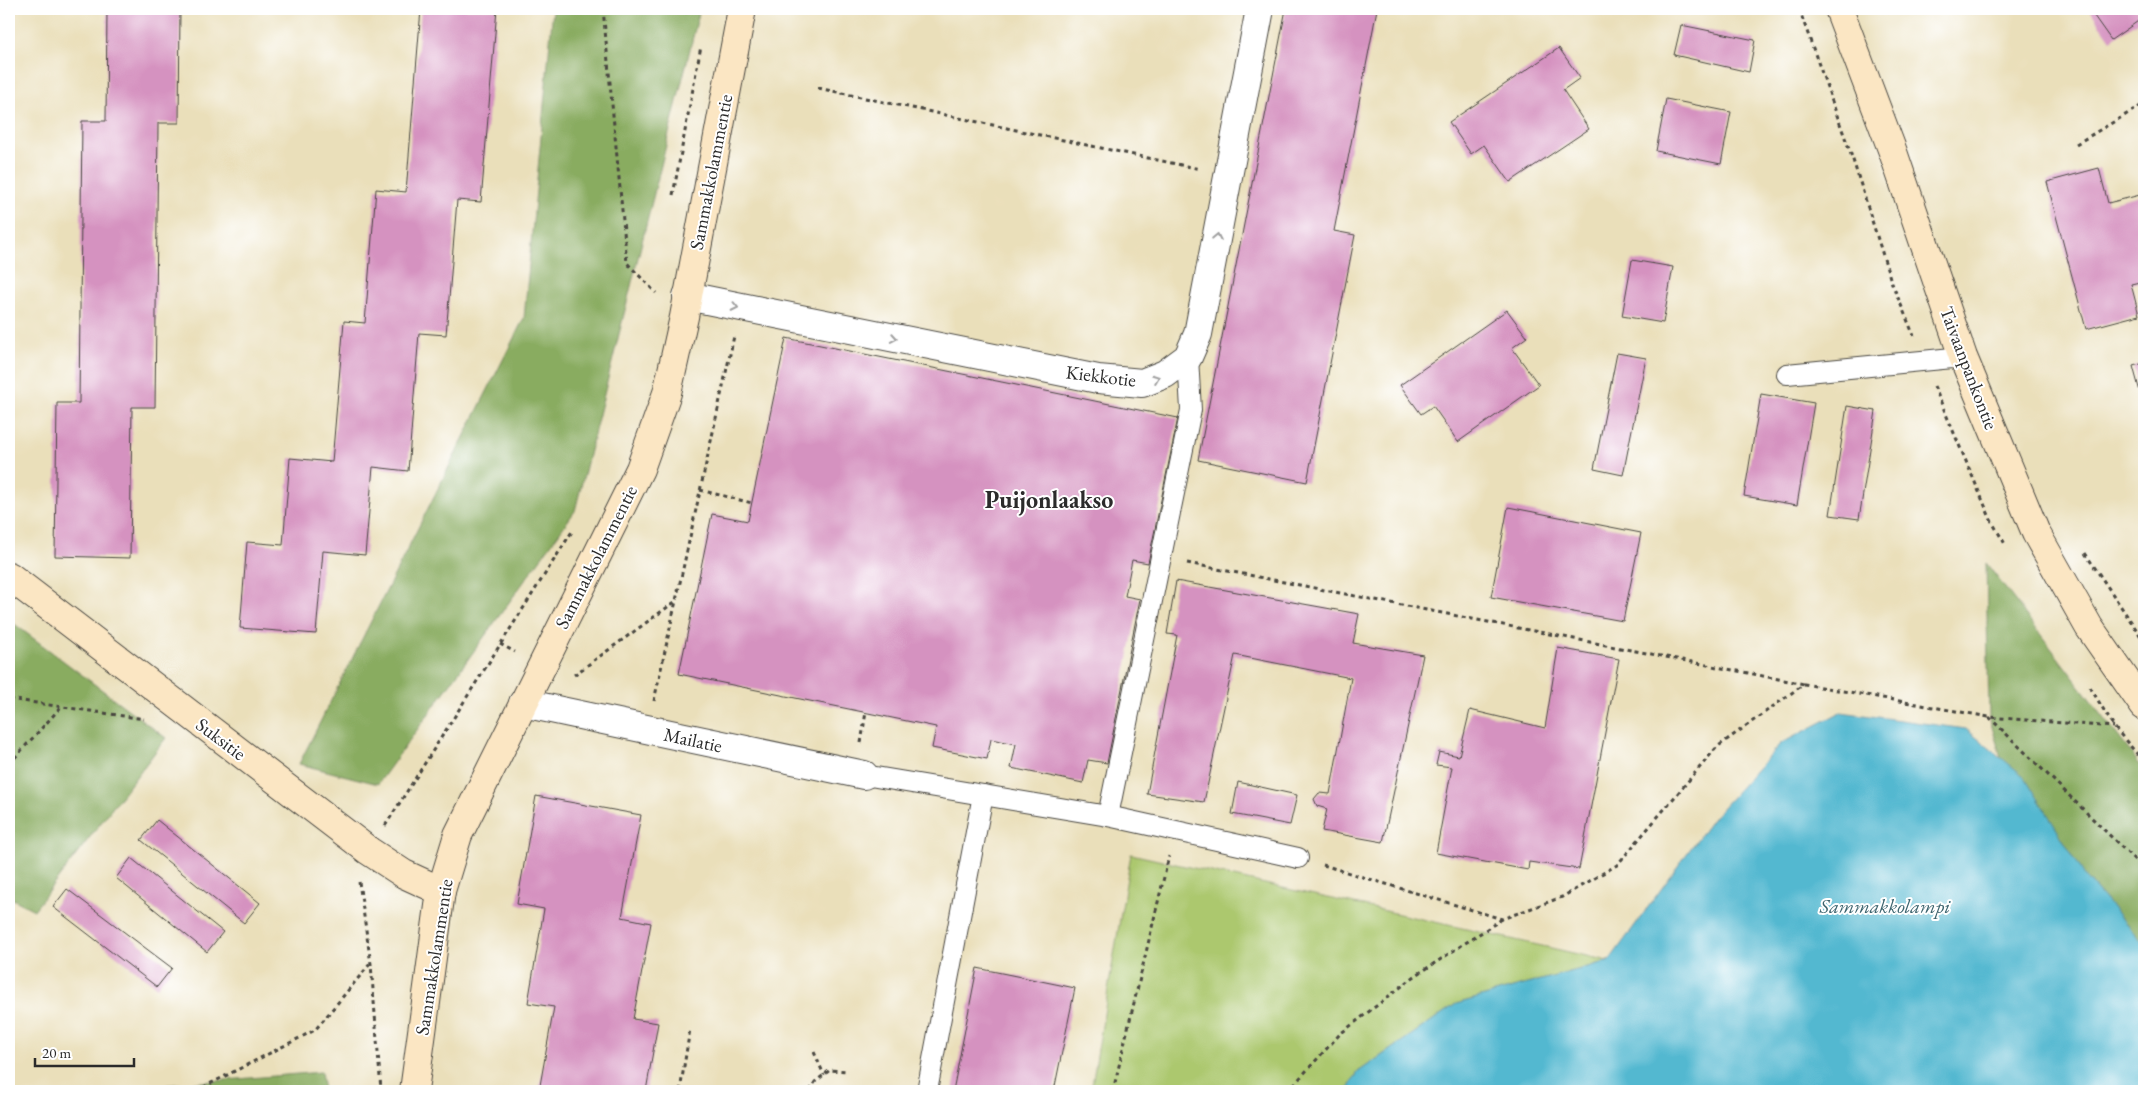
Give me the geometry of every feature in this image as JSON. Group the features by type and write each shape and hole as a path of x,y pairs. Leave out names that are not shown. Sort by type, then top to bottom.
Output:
{"street":[{"name":"Sammakkolammentie","path":"414,1091 441,891 458,835 640,469 667,392 742,9"},
{"path":"1188,357 1198,334 1260,9"},
{"name":"Taivaanpankontie","path":"1839,9 1892,152 1963,357 2036,533 2089,627 2144,706"},
{"name":"Kiekkotie","path":"687,296 1098,379 1142,383 1165,374 1188,357"},
{"name":"Suksitie","path":"9,576 369,851 404,874 441,891"},
{"name":"Mailatie","path":"523,703 864,775"}],"lane":[{"path":"1108,816 1191,410 1188,357"},
{"path":"1787,374 1963,357"},
{"path":"864,775 1108,816 1298,858"},
{"path":"927,1091 984,795"}],"path":[{"path":"604,9 627,263 657,293"},
{"path":"672,199 703,37"},
{"path":"818,88 1183,165"},
{"path":"2076,144 2144,104"},
{"path":"655,303 658,284"},
{"path":"657,686 736,328"},
{"path":"700,490 752,503"},
{"path":"381,1091 371,964 358,873 369,851 577,522"},
{"path":"2084,551 2144,641"},
{"path":"1161,558 1804,684 1989,717 2114,727"},
{"path":"569,678 676,601"},
{"path":"1288,1091 1340,1034 1415,976 1502,919 1562,896 1618,865 1717,747 1804,684"},
{"path":"9,699 145,720"},
{"path":"9,764 62,707"},
{"path":"860,745 866,712"},
{"path":"1989,717 2144,869"},
{"path":"1113,1091 1175,831"},
{"path":"1298,858 1502,919"},
{"path":"196,1091 315,1030 371,964"},
{"path":"680,1091 690,1029"},
{"path":"814,1052 824,1075"},
{"path":"810,1091 815,1082 830,1070 847,1071"}],"green space":[{"path":"553,9 700,9 575,511 378,784 299,764 524,318"},
{"path":"1986,563 2144,770 2144,944 2087,879 2004,767 1989,717"},
{"path":"9,620 166,738 34,910 9,897"},
{"path":"1131,854 1609,961 1456,1004 1358,1072 1347,1091 1091,1091"},
{"path":"321,1072 324,1091 167,1091 167,1085"}],"water":[{"name":"Sammakkolampi","path":"1841,712 1966,729 2025,777 2087,879 2144,944 2144,1091 1347,1091 1358,1072 1456,1004 1609,961 1712,819 1780,744"}],"building":[{"path":"107,9 180,9 179,123 158,123 155,407 132,407 130,558 55,556 57,403 79,403 82,121 106,121"},
{"path":"421,9 497,9 481,202 457,200 446,335 419,333 408,471 373,467 365,555 323,551 316,634 240,628 247,542 283,545 290,458 332,462 344,321 365,323 376,189 406,192"},
{"path":"1286,9 1377,9 1334,231 1355,235 1307,482 1198,460"},
{"path":"2089,9 2144,9 2144,17 2111,40"},
{"path":"1681,25 1755,40 1749,72 1674,55"},
{"path":"1559,48 1580,78 1563,90 1589,129 1510,182 1484,145 1471,154 1449,122"},
{"path":"1666,99 1731,112 1721,164 1656,151"},
{"path":"2099,168 2108,203 2144,194 2144,281 2131,284 2139,315 2086,329 2047,182"},
{"path":"1632,260 1673,267 1663,323 1622,316"},
{"path":"1507,310 1527,337 1512,348 1539,385 1458,442 1433,406 1421,414 1400,385"},
{"path":"786,338 1178,418 1148,563 1132,560 1125,596 1140,599 1107,763 1088,760 1083,783 1011,768 1016,744 991,739 987,759 932,748 936,727 679,674 712,514 748,521"},
{"path":"1617,353 1646,358 1623,475 1594,469"},
{"path":"2144,363 2144,407 2133,366"},
{"path":"1761,394 1814,403 1797,505 1744,496"},
{"path":"1847,406 1876,411 1859,519 1830,515"},
{"path":"1508,507 1641,533 1623,621 1491,597"},
{"path":"1176,581 1359,614 1353,643 1423,655 1383,842 1322,831 1327,809 1317,806 1314,799 1319,793 1330,794 1351,678 1235,655 1204,802 1147,794 1177,635 1167,634"},
{"path":"1558,648 1619,659 1579,869 1529,862 1528,870 1436,853 1452,767 1436,765 1439,752 1459,756 1470,710 1545,728"},
{"path":"1238,782 1297,795 1290,825 1232,814"},
{"path":"536,796 641,815 622,917 651,923 633,1019 658,1023 646,1091 539,1091 554,1007 528,1003 544,909 517,904"},
{"path":"157,820 260,903 244,923 141,840"},
{"path":"131,858 223,932 207,952 116,878"},
{"path":"67,889 172,968 157,987 53,907"},
{"path":"977,968 1075,988 1054,1091 953,1091"}],"district":[{"name":"Puijonlaakso","path":"1049,499"}]}
